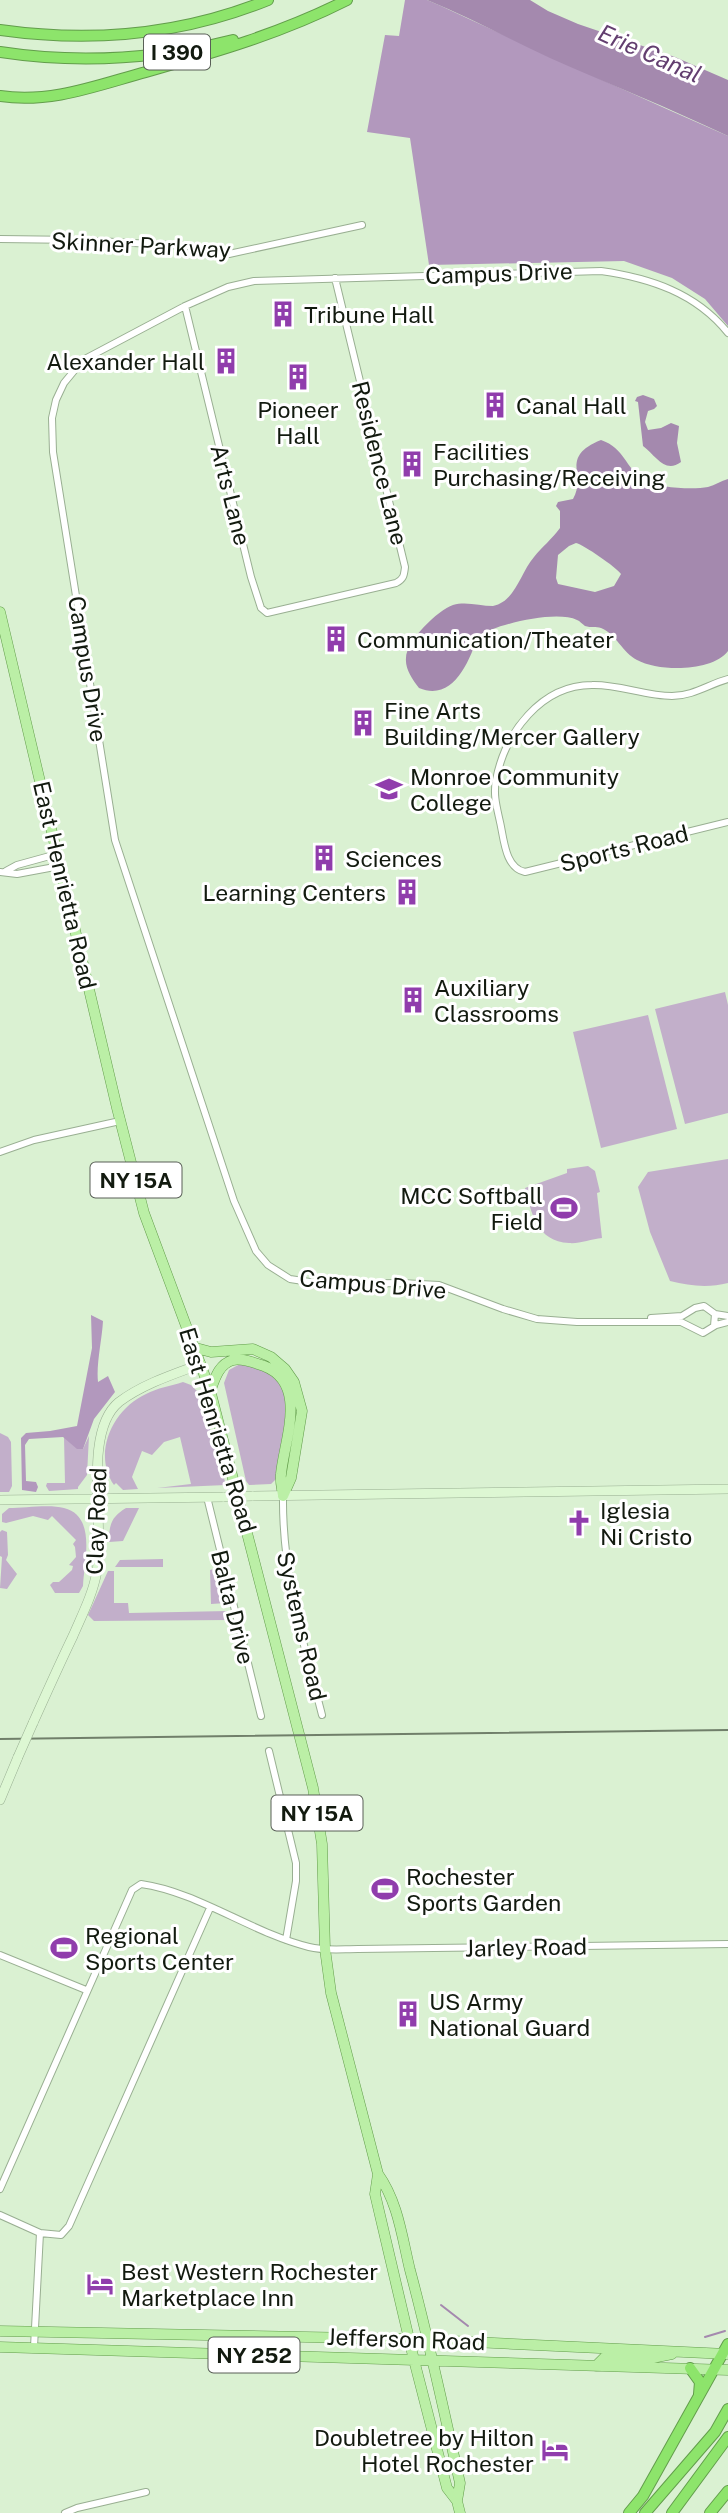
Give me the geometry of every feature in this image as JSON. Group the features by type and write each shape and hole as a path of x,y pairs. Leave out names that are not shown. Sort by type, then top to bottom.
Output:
{"highway":[{"name":"I 390","path":"0,29 82,37 144,33 215,19 268,0"},
{"name":"I 390","path":"0,52 76,59 176,52 248,36 307,17 347,0"},
{"path":"0,97 34,98 63,94 237,46 297,24 347,0"},
{"path":"629,2513 643,2496 726,2351"},
{"path":"690,2368 700,2382 699,2398"},
{"path":"645,2513 715,2432 728,2409"},
{"path":"673,2513 728,2437"},
{"path":"710,2513 728,2494"},
{"path":"717,2513 728,2494"}],"main road":[{"name":"East Henrietta Road","path":"0,612 120,1121 153,1239 211,1390 313,1788 322,1844 325,1949 338,2026 378,2174 388,2189 399,2224 429,2340 460,2483 457,2501 460,2513"},
{"path":"196,1348 211,1352 253,1349 271,1356 294,1382 302,1411 291,1478 284,1496"},
{"path":"211,1390 216,1373 231,1360 244,1360 271,1369 282,1380 292,1411 280,1477 284,1496"},
{"name":"East Henrietta Road","path":"378,2174 377,2203 414,2360 447,2488 457,2501"},
{"name":"Jefferson Road","path":"0,2331 409,2339 686,2352 726,2351"},
{"name":"Jefferson Road","path":"0,2347 728,2370"},
{"path":"596,2366 605,2357 652,2358 686,2352"}],"street":[{"name":"Skinner Parkway","path":"0,239 188,246 229,254 362,225"},
{"name":"Campus Drive","path":"692,1328 681,1322 577,1322 537,1319 439,1285 323,1284 290,1279 268,1265 256,1251 212,1135 116,840 53,452 52,418 64,383 83,360 228,286 254,281 601,271 654,281 675,290 718,321 728,333"},
{"name":"Residence Lane","path":"335,278 405,567 401,580 396,583 335,597"},
{"name":"Arts Lane","path":"185,306 261,608 267,613 335,597"},
{"name":"Sports Road","path":"728,679 706,689 673,696 596,685 582,686 554,695 537,706 522,721 513,736 496,780 495,800 512,865 520,871 530,871 728,822"},
{"path":"2,872 17,865 57,855"},
{"path":"2,872 17,874 60,866"},
{"path":"0,1152 34,1140 120,1121"},
{"path":"728,1316 715,1314 704,1306 695,1308 689,1319 692,1328 704,1333 728,1322"},
{"name":"Campus Drive","path":"635,1321 682,1316 691,1312"},
{"path":"713,1328 716,1322 715,1314"},
{"name":"Clay Road","path":"0,1800 90,1597 100,1544 98,1447 100,1434 110,1412 138,1389 201,1364"},
{"path":"0,1500 728,1489"},
{"name":"Systems Road","path":"284,1496 283,1534 289,1583 322,1715"},
{"name":"Balta Drive","path":"207,1497 261,1716"},
{"path":"269,1751 296,1863 296,1881 286,1940"},
{"name":"Jarley Road","path":"86,1990 132,1890 141,1884 160,1886 286,1940 312,1948 728,1944"},
{"path":"0,2215 40,2233 61,2235 69,2226 210,1908"},
{"path":"0,1955 86,1990 0,2189"},
{"path":"34,2347 40,2233"},
{"path":"65,2513 90,2504 146,2492"}],"shaded area":[{"path":"405,0 427,0 728,136 728,326 705,299 672,278 624,261 429,265 410,138 367,132 385,35 399,36"},
{"path":"725,992 728,1005 728,1113 685,1124 655,1009"},
{"path":"648,1015 677,1129 601,1148 573,1032"},
{"path":"728,1159 728,1283 699,1286 670,1281 650,1232 638,1187 648,1172"},
{"name":"MCC Softball Field","path":"588,1166 595,1171 600,1192 597,1193 602,1238 573,1243 549,1237 533,1216 525,1188 567,1173 567,1169"},
{"path":"91,1315 103,1321 98,1382 108,1376 115,1392 94,1419 83,1449 77,1449 63,1437 29,1439 25,1445 26,1481 36,1482 38,1487 36,1492 22,1490 21,1438 26,1433 77,1426 92,1348"},
{"path":"240,1364 265,1370 280,1384 289,1405 276,1479 271,1484 249,1485 246,1481 224,1383 229,1370"},
{"path":"183,1382 191,1385 200,1394 226,1485 157,1488 191,1484 180,1437 164,1442 152,1455 142,1451 132,1477 138,1489 123,1490 116,1483 114,1485 105,1459 109,1433 116,1421 134,1401 146,1394"},
{"path":"0,1433 11,1442 12,1486 9,1492 0,1492"},
{"path":"89,1436 87,1475 78,1489 49,1491 47,1483 65,1483 64,1437 83,1449"},
{"path":"9,1508 64,1508 81,1520 85,1530 86,1553 83,1586 79,1593 55,1593 50,1585 59,1582 72,1570 73,1566 69,1565 76,1557 73,1544 76,1540 52,1516 48,1520 33,1516 2,1522 2,1514"},
{"path":"126,1508 139,1508 123,1541 109,1542 112,1522"},
{"path":"2,1530 7,1532 6,1560 17,1574 7,1589 0,1588"},
{"path":"163,1559 163,1567 115,1567 120,1560"},
{"path":"218,1568 226,1603 211,1604 210,1570"},
{"path":"108,1571 114,1571 114,1603 128,1603 129,1613 228,1611 230,1620 94,1621 88,1615"}],"water":[{"name":"Erie Canal","path":"427,0 530,0 578,24 675,57 728,80 728,136 550,58"},
{"path":"643,395 654,399 657,406 648,411 645,422 648,430 671,423 679,426 677,443 681,462 665,465 643,446 638,402 635,401"},
{"path":"601,440 609,444 638,475 657,485 701,488 728,479 728,651 710,663 698,666 658,667 632,657 601,628 585,626 578,620 567,617 541,618 512,623 478,636 464,668 450,685 431,691 419,688 406,662 411,643 432,619 453,605 493,606 512,593 529,563 560,528 560,511 556,506 558,502 573,499 577,482 577,460 588,446","holes":["576,543 621,574 614,586 595,592 558,584 558,555"]}],"waterway":[{"path":"441,2305 468,2326"},
{"path":"705,2337 725,2331"}],"railway":[{"path":"0,1739 728,1730"}],"place":[{"name":"Tribune Hall","path":"283,314"},
{"name":"Alexander Hall","path":"226,361"},
{"name":"Pioneer Hall","path":"298,377"},
{"name":"Canal Hall","path":"495,405"},
{"name":"Facilities Purchasing/Receiving","path":"412,464"},
{"name":"Communication/Theater","path":"336,639"},
{"name":"Fine Arts Building/Mercer Gallery","path":"363,723"},
{"name":"Monroe Community College","path":"389,789"},
{"name":"Sciences","path":"324,858"},
{"name":"Learning Centers","path":"407,892"},
{"name":"Auxiliary Classrooms","path":"413,1000"},
{"name":"MCC Softball Field","path":"564,1208"},
{"name":"Iglesia Ni Cristo","path":"579,1523"},
{"name":"Rochester Sports Garden","path":"385,1889"},
{"name":"Regional Sports Center","path":"64,1948"},
{"name":"US Army National Guard","path":"408,2014"},
{"name":"Best Western Rochester Marketplace Inn","path":"100,2284"},
{"name":"Doubletree by Hilton Hotel Rochester","path":"555,2450"}]}
